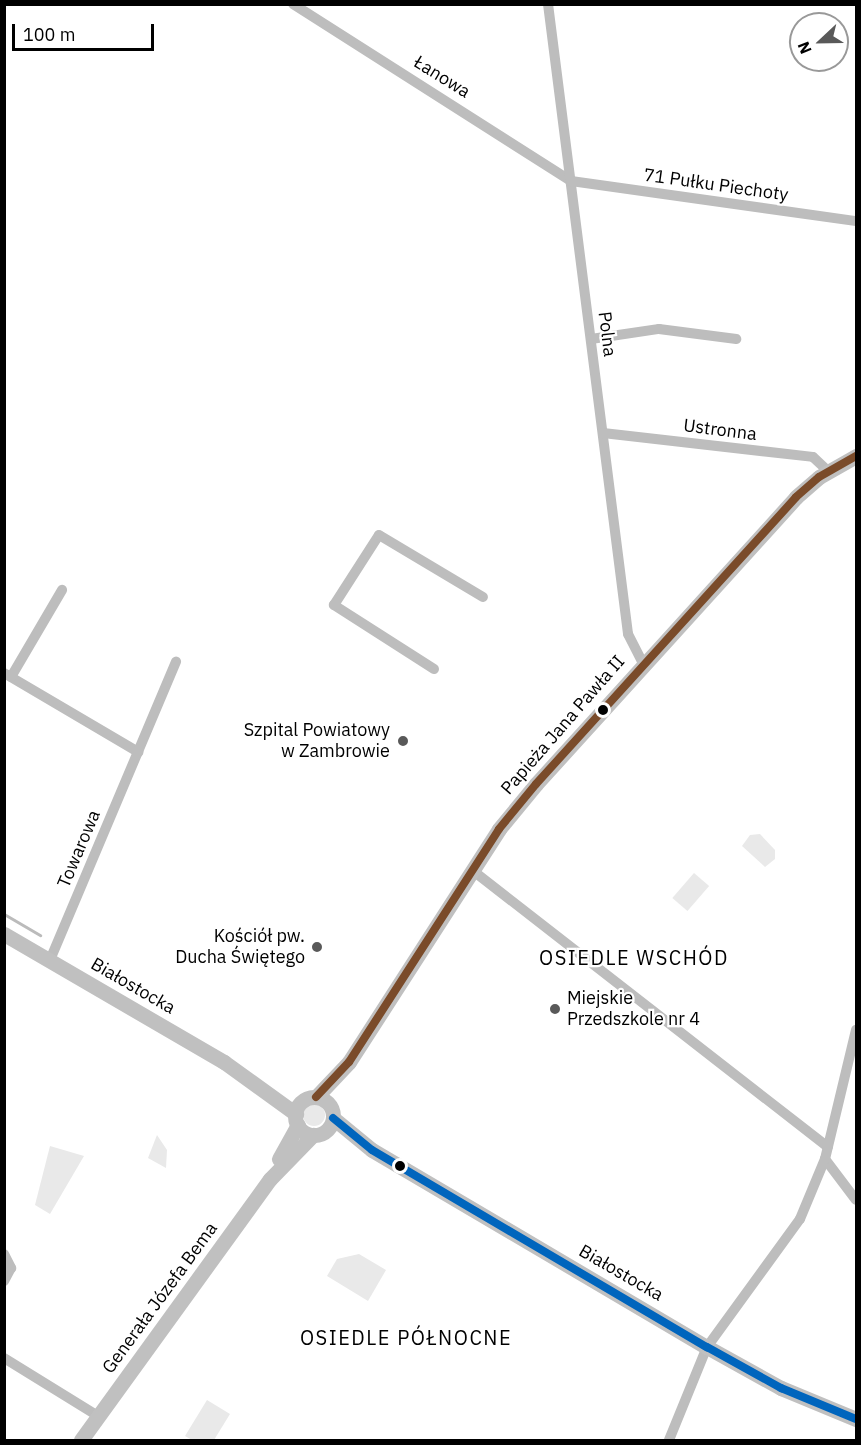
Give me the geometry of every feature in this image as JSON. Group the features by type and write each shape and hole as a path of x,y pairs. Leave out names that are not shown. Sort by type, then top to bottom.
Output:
{"street":[{"name":"Łanowa","path":"293,4 571,181"},
{"name":"Polna","path":"548,4 630,647 643,664"},
{"name":"71 Pułku Piechoty","path":"571,181 856,221"},
{"path":"591,339 659,329 736,339"},
{"name":"Ustronna","path":"603,433 813,457 828,471"},
{"name":"Papieża Jana Pawła II","path":"318,1134 332,1112 349,1062 472,870 514,810 643,664 796,497 828,471 856,456"},
{"path":"434,669 334,606 379,534 483,597"},
{"path":"62,590 8,675 138,752"},
{"name":"Towarowa","path":"50,960 176,662"},
{"path":"472,870 828,1147"},
{"name":"Białostocka","path":"4,934 241,1072 318,1134 372,1150"},
{"path":"669,1440 707,1347 800,1219 825,1159 856,1030"},
{"name":"Papieża Jana Pawła II","path":"297,1119 311,1098 349,1062"},
{"name":"Białostocka","path":"241,1072 311,1098 332,1112 372,1150 707,1347 781,1388 856,1419"},
{"name":"Generała Józefa Bema","path":"270,1179 297,1119"},
{"name":"Generała Józefa Bema","path":"81,1440 270,1179 318,1134"},
{"path":"825,1159 856,1200"},
{"path":"4,1254 11,1268 4,1281"},
{"path":"4,1359 98,1416"}],"shaded area":[{"path":"760,834 775,850 775,859 765,867 742,846 750,835"},
{"path":"694,873 709,886 687,911 672,898"},
{"path":"314,1104 322,1107 325,1115 322,1123 314,1126 306,1123 303,1115 306,1107"},
{"path":"157,1135 167,1150 166,1168 148,1158"},
{"path":"50,1146 84,1156 50,1214 35,1205"},
{"path":"359,1254 386,1270 368,1301 327,1276 337,1259"},
{"path":"207,1400 230,1414 214,1440 192,1440 185,1436"}],"waterway":[{"path":"4,914 40,935"}],"transit line":[{"path":"316,1097 349,1062 499,829 536,784 796,497 819,477 856,456"},
{"path":"333,1118 372,1150 707,1347 781,1388 856,1419"}],"place":[{"name":"Szpital Powiatowy w Zambrowie","path":"403,741"},
{"name":"Kościół pw. Ducha Świętego","path":"317,947"},
{"name":"Miejskie Przedszkole nr 4","path":"555,1009"}],"district":[{"name":"OSIEDLE WSCHÓD","path":"634,957"},
{"name":"OSIEDLE PÓŁNOCNE","path":"406,1337"}]}
